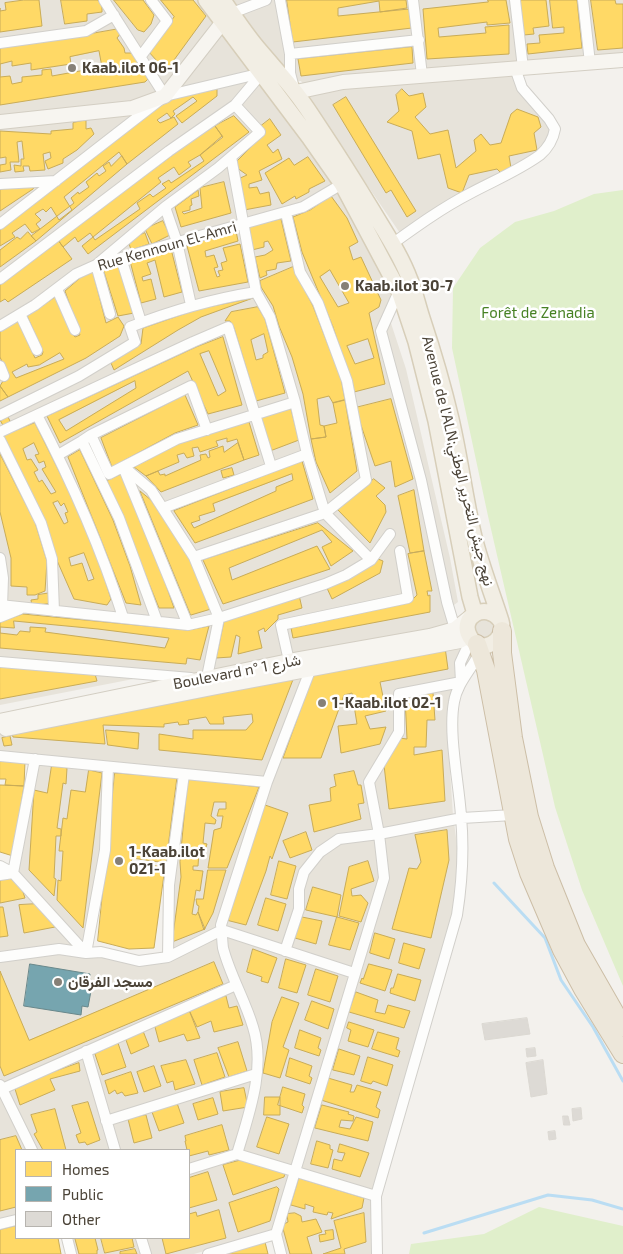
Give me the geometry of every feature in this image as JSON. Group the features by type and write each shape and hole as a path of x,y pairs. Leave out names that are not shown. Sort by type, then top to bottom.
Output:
{"highway":[{"path":"501,626 502,653 513,738 529,817 544,868 576,945 623,1027"},
{"path":"476,644 486,670 518,839 529,873 562,950 587,996 623,1054"}],"main road":[{"path":"206,0 227,18 262,73 342,184 399,291 416,342 436,421 473,616 467,629 476,644 487,646 497,641 501,626 492,612 486,611 473,616"},
{"name":"Avenue de l'ALN;نهج جيش التحرير الوطني","path":"223,0 227,18 260,50 296,92 350,173 392,244 410,279 434,354 451,419 474,538 501,626"},
{"path":"0,122 132,108 165,96 227,18"},
{"path":"296,92 343,82 623,60"},
{"name":"Boulevard n° شارع 1","path":"0,721 289,661 430,636 454,629 473,616"},
{"name":"Boulevard n° شارع 1","path":"0,730 311,668 460,641 476,644"}],"street":[{"path":"104,0 165,96"},
{"path":"141,56 166,21 151,0"},
{"path":"227,18 266,0"},
{"path":"280,0 290,54 290,73 296,92"},
{"path":"413,0 422,75"},
{"path":"392,244 443,208 505,176 540,154 552,141 555,129 549,119 522,88 515,0"},
{"path":"584,0 590,63"},
{"path":"0,43 86,31 114,15"},
{"path":"290,54 418,40"},
{"path":"0,224 165,96 262,73"},
{"path":"0,279 169,151 235,105 262,73"},
{"path":"110,314 96,265 165,207 231,157 260,132 235,105"},
{"path":"231,157 256,292 270,317 325,513 371,560"},
{"path":"0,184 56,181"},
{"name":"Rue Kennoun El-Amri","path":"0,326 57,290 76,274 96,265 286,213 303,207 342,184"},
{"path":"165,207 177,242 191,305"},
{"path":"194,557 325,513 366,480 347,382 318,303 300,272 286,213"},
{"path":"121,258 141,322"},
{"path":"57,290 75,330"},
{"path":"399,291 381,331 421,480 454,629"},
{"path":"0,414 79,376 136,342 130,327 191,305 256,292"},
{"path":"20,314 37,350"},
{"path":"0,432 228,327 271,466"},
{"path":"58,455 92,435 191,386 206,430"},
{"path":"92,435 110,474 177,439 295,402"},
{"path":"37,415 87,517 106,566 122,617"},
{"path":"0,440 41,522 52,559 54,611"},
{"path":"82,441 119,518 157,621"},
{"path":"163,508 307,454"},
{"path":"0,662 203,678 219,618 194,557 152,490 124,467"},
{"path":"124,467 188,626"},
{"path":"0,558 3,578 1,610 23,608 122,617 188,626 325,584 346,575 371,560 390,534"},
{"path":"289,661 282,625 408,598 400,551"},
{"path":"461,682 460,663 476,644"},
{"path":"377,1254 376,1196 457,915 461,887 462,818 453,729 454,702 476,644"},
{"path":"237,1154 252,1104 257,1050 254,1028 236,985 223,946 221,925 267,782 311,668"},
{"path":"281,1254 276,1234 384,878 379,834 369,782 399,732 399,694 461,682"},
{"path":"0,756 267,782"},
{"path":"13,873 35,759"},
{"path":"86,953 104,850 108,767"},
{"path":"168,956 169,885 184,774"},
{"path":"285,951 299,909 299,889 304,872 320,852 340,839 379,834 462,818 513,815"},
{"path":"0,866 13,873 86,953"},
{"path":"0,875 13,873"},
{"path":"0,957 59,949 86,953 101,952 139,961 168,956 222,930 354,973"},
{"path":"32,1149 1,1087 236,985"},
{"path":"86,1051 115,1149"},
{"path":"106,1121 256,1074"},
{"path":"190,1169 237,1154 376,1196"},
{"path":"0,1224 15,1220"},
{"path":"208,1254 276,1234"},
{"path":"67,1239 72,1254"},
{"path":"141,1239 146,1254"}],"shaded area":[{"path":"0,0 200,0 261,80 339,189 394,293 387,311 406,369 450,558 458,602 446,611 450,625 192,675 164,673 0,705"},
{"path":"229,0 623,0 623,56 426,68 426,66 417,69 303,84 301,81 296,81 287,76"},
{"path":"515,68 522,88 555,129 540,154 402,236 302,90"},
{"path":"480,617 496,623 493,637 479,639 473,625"},
{"path":"460,646 475,654 465,677 400,691 396,731 366,782 375,831 338,836 301,870 296,909 283,948 225,928 270,784 313,673"},
{"path":"306,674 265,779 0,753 0,734 98,711"},
{"path":"463,684 457,705 450,770 453,816 381,830 372,783 402,734 402,697"},
{"path":"37,762 105,770 102,850 84,947 16,872"},
{"path":"186,777 263,785 219,929 171,952 172,884"},
{"path":"454,822 459,862 454,914 374,1193 299,1170 387,879 382,836"},
{"path":"376,837 381,878 352,970 289,950 307,873 321,854 341,841"},
{"path":"11,876 78,949 0,954 0,878"},
{"path":"225,934 350,975 293,1168 241,1152 260,1049 226,945"},
{"path":"219,935 233,983 3,1085 0,1078 0,960 60,952 101,955 138,964"},
{"path":"235,989 251,1028 254,1051 253,1072 108,1117 89,1053"},
{"path":"84,1055 112,1149 35,1149 6,1091"},
{"path":"253,1078 250,1103 234,1152 190,1166 190,1149 118,1149 110,1123"},
{"path":"0,1093 28,1149 15,1149 15,1217 0,1221"},
{"path":"240,1156 293,1172 274,1231 194,1254 151,1254 146,1239 190,1239 190,1171"},
{"path":"298,1176 373,1199 374,1254 284,1254 279,1234"},
{"path":"70,1239 138,1239 143,1254 75,1254"}],"green space":[{"name":"Forêt de Zenadia","path":"623,190 623,986 582,890 555,807 488,516 452,348 453,288 480,248 515,222 554,211 594,194"},
{"path":"539,1207 623,1226 623,1254 409,1254 411,1244 484,1234"}],"building: Homes":[{"path":"39,0 42,26 0,32 0,11 6,10 5,3"},
{"path":"61,0 98,0 102,6 102,12 87,14 87,21 65,24"},
{"path":"114,0 143,0 154,15 151,24 144,32 138,30"},
{"path":"161,0 193,0 206,16 166,71 148,51 174,17"},
{"path":"287,0 406,0 407,8 383,12 409,9 412,28 293,42","holes":["379,1 380,12 338,16 338,8"]},
{"path":"488,0 506,0 510,23 487,25 487,22 438,28 439,37 486,33 485,27 509,25 509,54 427,59 423,9 488,2"},
{"path":"520,0 546,0 549,26 533,28 534,34 524,35"},
{"path":"550,0 577,0 582,48 528,54 527,44 540,43 539,35 564,33 564,27 553,28"},
{"path":"591,0 615,0 616,4 623,4 623,48 598,50"},
{"name":"Kaab.ilot 06-1","path":"119,29 121,33 117,38 125,53 136,53 149,78 145,82 0,105 0,46 48,41"},
{"path":"412,47 413,63 301,76 298,59"},
{"path":"99,51 102,67 52,76 51,69 42,70 42,75 22,77 22,82 12,84 10,76 0,77 0,64 12,61 12,66 31,63 31,70 71,64 70,57"},
{"path":"217,89 217,96 182,123 176,116 197,101 193,97 173,111 175,114 171,118 167,113 157,120 160,123 174,117 178,124 127,164 119,152 64,197 72,210 59,220 51,207 46,212 43,209 35,214 41,220 36,224 40,229 32,233 25,224 12,233 15,237 0,246 0,229 165,101"},
{"path":"402,89 409,96 423,93 426,107 415,117 430,134 448,130 456,168 476,151 474,140 481,134 490,145 501,143 511,114 517,109 538,117 541,127 534,133 537,150 509,156 511,168 503,175 497,169 469,175 462,193 448,188 440,154 418,159 412,131 387,122 399,111 396,95"},
{"path":"346,97 416,211 407,217 391,190 386,193 333,105"},
{"path":"234,116 249,132 88,254 82,246 93,237 95,240 140,209 137,203 150,194 153,197 166,188 162,184 169,180 171,183 204,161 200,155 223,137 215,126"},
{"path":"270,119 281,135 267,145 273,153 278,149 282,159 259,171 262,180 249,184 249,188 257,187 260,194 269,192 271,205 244,210 238,179 247,175 233,165 265,133 261,126"},
{"path":"86,120 86,129 91,128 94,134 77,150 63,159 63,163 48,169 45,161 51,158 50,152 43,154 45,170 30,171 29,166 23,166 24,171 15,172 14,165 21,166 21,159 24,159 22,141 17,142 19,162 10,162 11,170 0,172 0,165 6,164 6,157 0,158 0,131 51,134 51,131 73,129 73,123"},
{"path":"215,126 222,136 200,155 188,162 191,166 179,175 174,167 158,178 161,182 93,237 90,233 78,242 75,237 63,247 58,240 186,145"},
{"path":"122,156 127,164 36,241 31,236 74,203 71,198 89,187 86,182 97,173 99,176 106,171 103,166 109,162 111,166"},
{"path":"308,157 325,181 309,189 309,192 296,199 295,196 282,204 265,173 289,158 294,165"},
{"path":"224,182 231,213 181,227 175,207 198,190 199,196 191,199 192,205 190,210 182,212 184,214 202,208 200,188"},
{"path":"35,186 33,189 0,211 0,188"},
{"name":"Kaab.ilot 30-7","path":"331,196 347,218 358,242 349,247 353,260 361,257 381,300 379,307 369,313 385,384 354,392 333,327 302,252 293,217 310,210"},
{"path":"281,219 291,261 277,263 276,269 266,271 267,275 260,278 255,257 265,255 273,250 268,241 264,242 264,247 252,250 249,227"},
{"path":"163,221 170,235 152,244 145,229"},
{"path":"236,231 238,241 205,251 206,257 214,255 218,267 214,268 217,277 220,276 218,271 223,270 221,263 227,261 223,248 240,244 248,282 199,291 187,246"},
{"path":"28,232 36,241 0,267 0,250 17,237 20,239"},
{"path":"145,233 149,244 131,250 128,240"},
{"path":"58,240 72,259 8,302 5,299 0,302 0,285"},
{"path":"171,249 182,292 164,297 155,260 147,263 151,274 142,277 143,281 151,279 156,299 141,303 130,261"},
{"path":"118,264 134,313 118,316 103,269"},
{"path":"293,267 313,306 341,378 345,400 333,403 329,396 317,399 320,425 324,426 326,437 311,439 303,394 292,357 273,306 261,287 260,281"},
{"path":"330,270 349,303 338,307 320,277"},
{"path":"93,272 106,323 118,317 124,326 120,336 86,358 8,397 0,386 3,381 9,378 0,357 0,330 18,321 35,358 42,355 43,352 27,316 55,297 71,332 75,337 80,335 65,291 80,278"},
{"path":"253,298 201,317 114,370 111,363 141,344 143,328 198,309"},
{"path":"258,307 265,319 285,393 256,401 234,328 230,321 225,321 231,312"},
{"path":"264,334 268,352 263,355 263,358 256,360 251,340"},
{"path":"223,337 242,405 208,414 188,371 60,443 47,416 196,347"},
{"path":"368,339 374,358 355,364 347,346"},
{"path":"209,351 226,391 218,396 200,354"},
{"path":"60,353 64,359 16,378 12,372 27,364 28,367 39,365"},
{"path":"135,381 136,388 66,431 59,420"},
{"path":"0,386 8,397 0,401"},
{"path":"185,395 198,425 175,433 112,467 101,438"},
{"path":"391,399 413,479 395,487 391,461 375,466 355,408"},
{"path":"345,400 357,471 330,493 316,462 311,439 326,437 324,426 337,423 333,403"},
{"path":"291,409 299,440 270,451 261,418"},
{"path":"7,415 12,425 5,429 0,420"},
{"path":"249,422 259,455 244,460 237,439 227,442 227,438 216,441 218,446 200,452 198,447 192,448 194,456 187,458 184,453 177,455 179,462 146,476 134,467 178,443"},
{"path":"35,423 84,521 111,599 107,605 74,599 2,436"},
{"path":"34,443 39,454 35,455 39,463 44,461 46,467 42,469 56,492 51,494 42,480 39,482 34,472 38,470 31,459 27,460 23,449"},
{"path":"238,443 244,460 161,492 146,476 158,471 160,475 165,474 165,476 201,460 200,455 206,454 208,458 210,457 209,451 223,446 224,452"},
{"path":"80,450 113,520 130,566 141,605 126,603 68,457"},
{"path":"0,454 35,522 47,561 45,591 35,595 27,595 27,587 11,586 11,558 0,512"},
{"path":"302,461 313,499 195,543 174,511"},
{"path":"232,468 234,475 223,478 221,471"},
{"path":"122,474 174,608 159,608 107,481"},
{"path":"292,474 293,480 276,487 276,491 194,528 191,523 200,520 199,516 215,511 213,504"},
{"path":"374,479 385,488 376,496 385,505 386,512 370,543 337,509"},
{"path":"414,490 424,551 410,553 398,496"},
{"path":"140,491 151,500 191,559 211,609 191,615"},
{"path":"58,501 61,506 64,503 68,512 65,513 68,522 64,524 53,503"},
{"path":"318,523 353,551 331,566 322,547 332,542 322,530 229,568 232,580 317,546 330,569 223,604 203,560"},
{"path":"424,551 432,591 427,591 428,596 430,595 430,612 293,638 291,628 410,602 417,595 408,554"},
{"path":"84,553 94,579 88,581 82,563 71,566 69,558"},
{"path":"378,559 383,561 380,573 332,599 326,586 357,574"},
{"path":"51,593 52,603 32,606 31,600 38,599 38,595"},
{"path":"299,595 302,608 278,615 278,619 265,632 264,628 258,631 262,648 238,654 240,637 236,635 231,657 216,658 224,621"},
{"path":"23,614 188,630 209,626 200,660 187,658 186,664 0,648 0,622"},
{"path":"14,621 169,638 165,648 45,632 46,628 30,627 30,632 20,631 17,635 0,633 0,627 14,628"},
{"name":"1-Kaab.ilot 02-1","path":"445,647 448,669 380,682 386,711 365,716 370,729 386,727 380,744 341,753 338,726 357,724 352,693 344,695 321,758 283,758 314,672"},
{"path":"0,666 95,674 97,681 0,699"},
{"path":"294,677 262,760 159,750 159,734 193,739 193,730 246,730 253,722 252,714 223,717 224,724 210,724 206,717 188,720 189,724 179,725 178,722 164,724 164,727 103,725 105,744 13,737 11,730"},
{"path":"433,693 435,720 427,720 426,747 414,747 414,755 442,750 445,801 389,809 384,765 399,738 407,739 405,697"},
{"path":"106,730 139,733 138,749 108,745"},
{"path":"10,736 12,745 4,746 2,738"},
{"path":"0,759 25,761 24,786 5,785 6,779 0,779"},
{"path":"52,765 67,768 66,784 63,783 57,828 61,829 61,836 56,836 54,896 29,870 34,790 47,793"},
{"path":"89,770 102,773 83,928 57,900 58,880 61,881 63,851 59,851 63,818 67,819 71,790 85,792"},
{"path":"354,771 358,785 361,785 364,803 358,804 361,819 314,832 309,805 331,801 330,788 336,786 334,775"},
{"name":"1-Kaab.ilot 021-1","path":"115,773 177,777 166,863 132,858 130,872 138,874 139,864 165,867 154,948 129,949 98,941"},
{"path":"188,778 259,787 227,868 208,868 214,830 221,828 223,816 217,816 219,809 226,809 226,802 214,802 211,816 216,820 215,824 205,823 203,843 207,844 205,851 199,852 198,866 193,866 193,870 203,871 200,891 196,890 192,914 196,915 198,912 205,929 172,942 181,877 180,862"},
{"path":"0,785 24,786 13,856 0,852"},
{"path":"265,805 288,813 272,859 270,856 246,925 226,920"},
{"path":"447,830 449,860 431,938 392,929 409,868 417,869 421,862 415,835"},
{"path":"306,832 312,850 290,858 283,841"},
{"path":"279,861 296,866 287,899 271,895"},
{"path":"368,861 374,881 351,889 352,896 361,895 368,903 361,922 339,916 349,867"},
{"path":"208,870 226,870 213,913 204,930 196,899 203,899"},
{"path":"10,878 22,889 25,898 0,903 0,880"},
{"path":"313,887 341,895 337,917 306,910"},
{"path":"266,898 286,904 278,931 258,925"},
{"path":"36,904 55,927 24,933 19,905"},
{"path":"0,907 3,907 8,936 0,937"},
{"path":"302,917 322,921 316,944 295,938"},
{"path":"337,917 359,923 350,950 329,945"},
{"path":"375,933 395,939 389,959 370,953"},
{"path":"404,943 425,949 419,969 399,963"},
{"path":"253,949 277,958 268,983 261,981 262,977 247,972"},
{"path":"286,959 306,965 297,993 279,988"},
{"path":"214,962 223,984 4,1076 0,1066 0,971 29,1040"},
{"path":"369,964 392,970 385,991 360,983"},
{"path":"316,969 338,976 330,1002 308,995"},
{"path":"398,974 421,980 415,1001 390,993"},
{"path":"356,992 378,1000 375,1012 385,1014 388,1005 410,1011 404,1028 349,1012"},
{"path":"226,996 229,1008 237,1006 243,1025 214,1032 211,1021 197,1027 189,1010"},
{"path":"282,997 299,1003 283,1047 289,1050 280,1078 263,1073 272,1022"},
{"path":"312,1001 334,1009 328,1029 305,1020"},
{"path":"189,1010 200,1038 187,1041 184,1034 159,1042 155,1027"},
{"path":"349,1022 374,1030 368,1047 348,1041 351,1030 347,1028"},
{"path":"300,1030 321,1038 318,1048 321,1050 319,1056 295,1048"},
{"path":"143,1031 149,1046 131,1054 126,1040"},
{"path":"378,1032 399,1038 396,1049 400,1051 398,1057 372,1049"},
{"path":"238,1042 247,1071 229,1077 218,1048"},
{"path":"118,1043 126,1067 102,1075 95,1054"},
{"path":"339,1049 360,1056 354,1075 333,1070"},
{"path":"217,1053 225,1077 202,1085 194,1060"},
{"path":"368,1057 393,1065 387,1086 373,1081 371,1084 361,1081"},
{"path":"290,1058 312,1066 309,1076 312,1078 310,1084 286,1076"},
{"path":"186,1060 195,1084 175,1090 173,1081 167,1083 161,1066"},
{"path":"79,1063 80,1071 50,1079 55,1090 20,1105 15,1089 47,1074"},
{"path":"154,1066 161,1086 144,1092 137,1072"},
{"path":"131,1072 138,1093 125,1096 122,1092 117,1094 115,1090 109,1094 105,1081"},
{"path":"328,1078 352,1085 350,1092 354,1092 357,1085 381,1092 376,1107 380,1110 378,1118 321,1100"},
{"path":"283,1087 305,1094 302,1113 278,1105"},
{"path":"244,1088 248,1107 223,1111 220,1092"},
{"path":"265,1097 280,1097 280,1115 264,1115"},
{"path":"213,1098 218,1114 198,1120 193,1104"},
{"path":"88,1102 100,1140 87,1145 85,1142 79,1143 76,1135 81,1133 72,1106"},
{"path":"177,1103 184,1123 159,1131 152,1112"},
{"path":"322,1105 349,1112 348,1114 354,1116 353,1121 341,1120 339,1127 350,1129 356,1117 373,1122 368,1141 315,1128"},
{"path":"55,1109 66,1149 42,1149 34,1134 37,1132 31,1115"},
{"path":"146,1115 152,1138 134,1143 128,1119"},
{"path":"267,1117 289,1124 279,1154 257,1147"},
{"path":"222,1125 229,1150 209,1155 208,1151 190,1156 190,1149 187,1149 185,1136"},
{"path":"16,1136 22,1149 15,1149 15,1207 0,1211 0,1140"},
{"path":"317,1141 330,1145 330,1149 333,1150 328,1168 311,1164"},
{"path":"340,1144 369,1153 360,1177 332,1169 334,1159 342,1161 345,1153 338,1152"},
{"path":"245,1159 285,1173 284,1177 233,1195 223,1165"},
{"path":"208,1172 217,1200 190,1208 190,1178"},
{"path":"299,1178 364,1198 362,1208 331,1219 333,1213 328,1212 327,1215 313,1212 314,1207 305,1204 305,1209 291,1205"},
{"path":"277,1187 279,1189 270,1221 238,1232 229,1203"},
{"path":"219,1210 226,1238 166,1254 162,1239 190,1239 190,1214 196,1212 197,1216"},
{"path":"295,1213 301,1216 302,1222 316,1219 322,1232 307,1237 312,1254 290,1254 282,1225 288,1222 287,1214"},
{"path":"364,1213 366,1242 344,1249 345,1254 323,1254 341,1248 334,1221"},
{"path":"15,1226 15,1239 58,1239 61,1254 0,1254 0,1230"},
{"path":"333,1230 334,1239 320,1242 319,1235 326,1234 325,1231"},
{"path":"75,1239 95,1239 97,1254 79,1254"},
{"path":"101,1239 132,1239 134,1247 105,1253"},
{"path":"265,1242 268,1254 222,1254"},
{"path":"135,1249 137,1254 120,1254 120,1252"}],"building: Public":[{"name":"مسجد الفرقان","path":"30,964 90,974 87,991 91,991 88,1007 82,1006 81,1015 24,1006"}],"building: Other":[{"path":"527,1018 530,1034 485,1040 482,1024"},
{"path":"535,1048 536,1056 527,1057 526,1049"},
{"path":"543,1060 547,1094 531,1097 526,1063"},
{"path":"581,1108 582,1119 573,1121 572,1109"},
{"path":"563,1116 568,1116 570,1125 564,1125"},
{"path":"555,1131 556,1139 549,1140 548,1132"}],"waterway":[{"path":"494,883 545,938 561,980 593,1027 623,1081"},
{"path":"424,1233 548,1195 592,1200 623,1209"}],"place":[{"name":"Kaab.ilot 06-1","path":"72,68"},
{"name":"Kaab.ilot 30-7","path":"345,286"},
{"name":"1-Kaab.ilot 02-1","path":"322,703"},
{"name":"1-Kaab.ilot 021-1","path":"119,861"},
{"name":"مسجد الفرقان","path":"58,982"}]}
